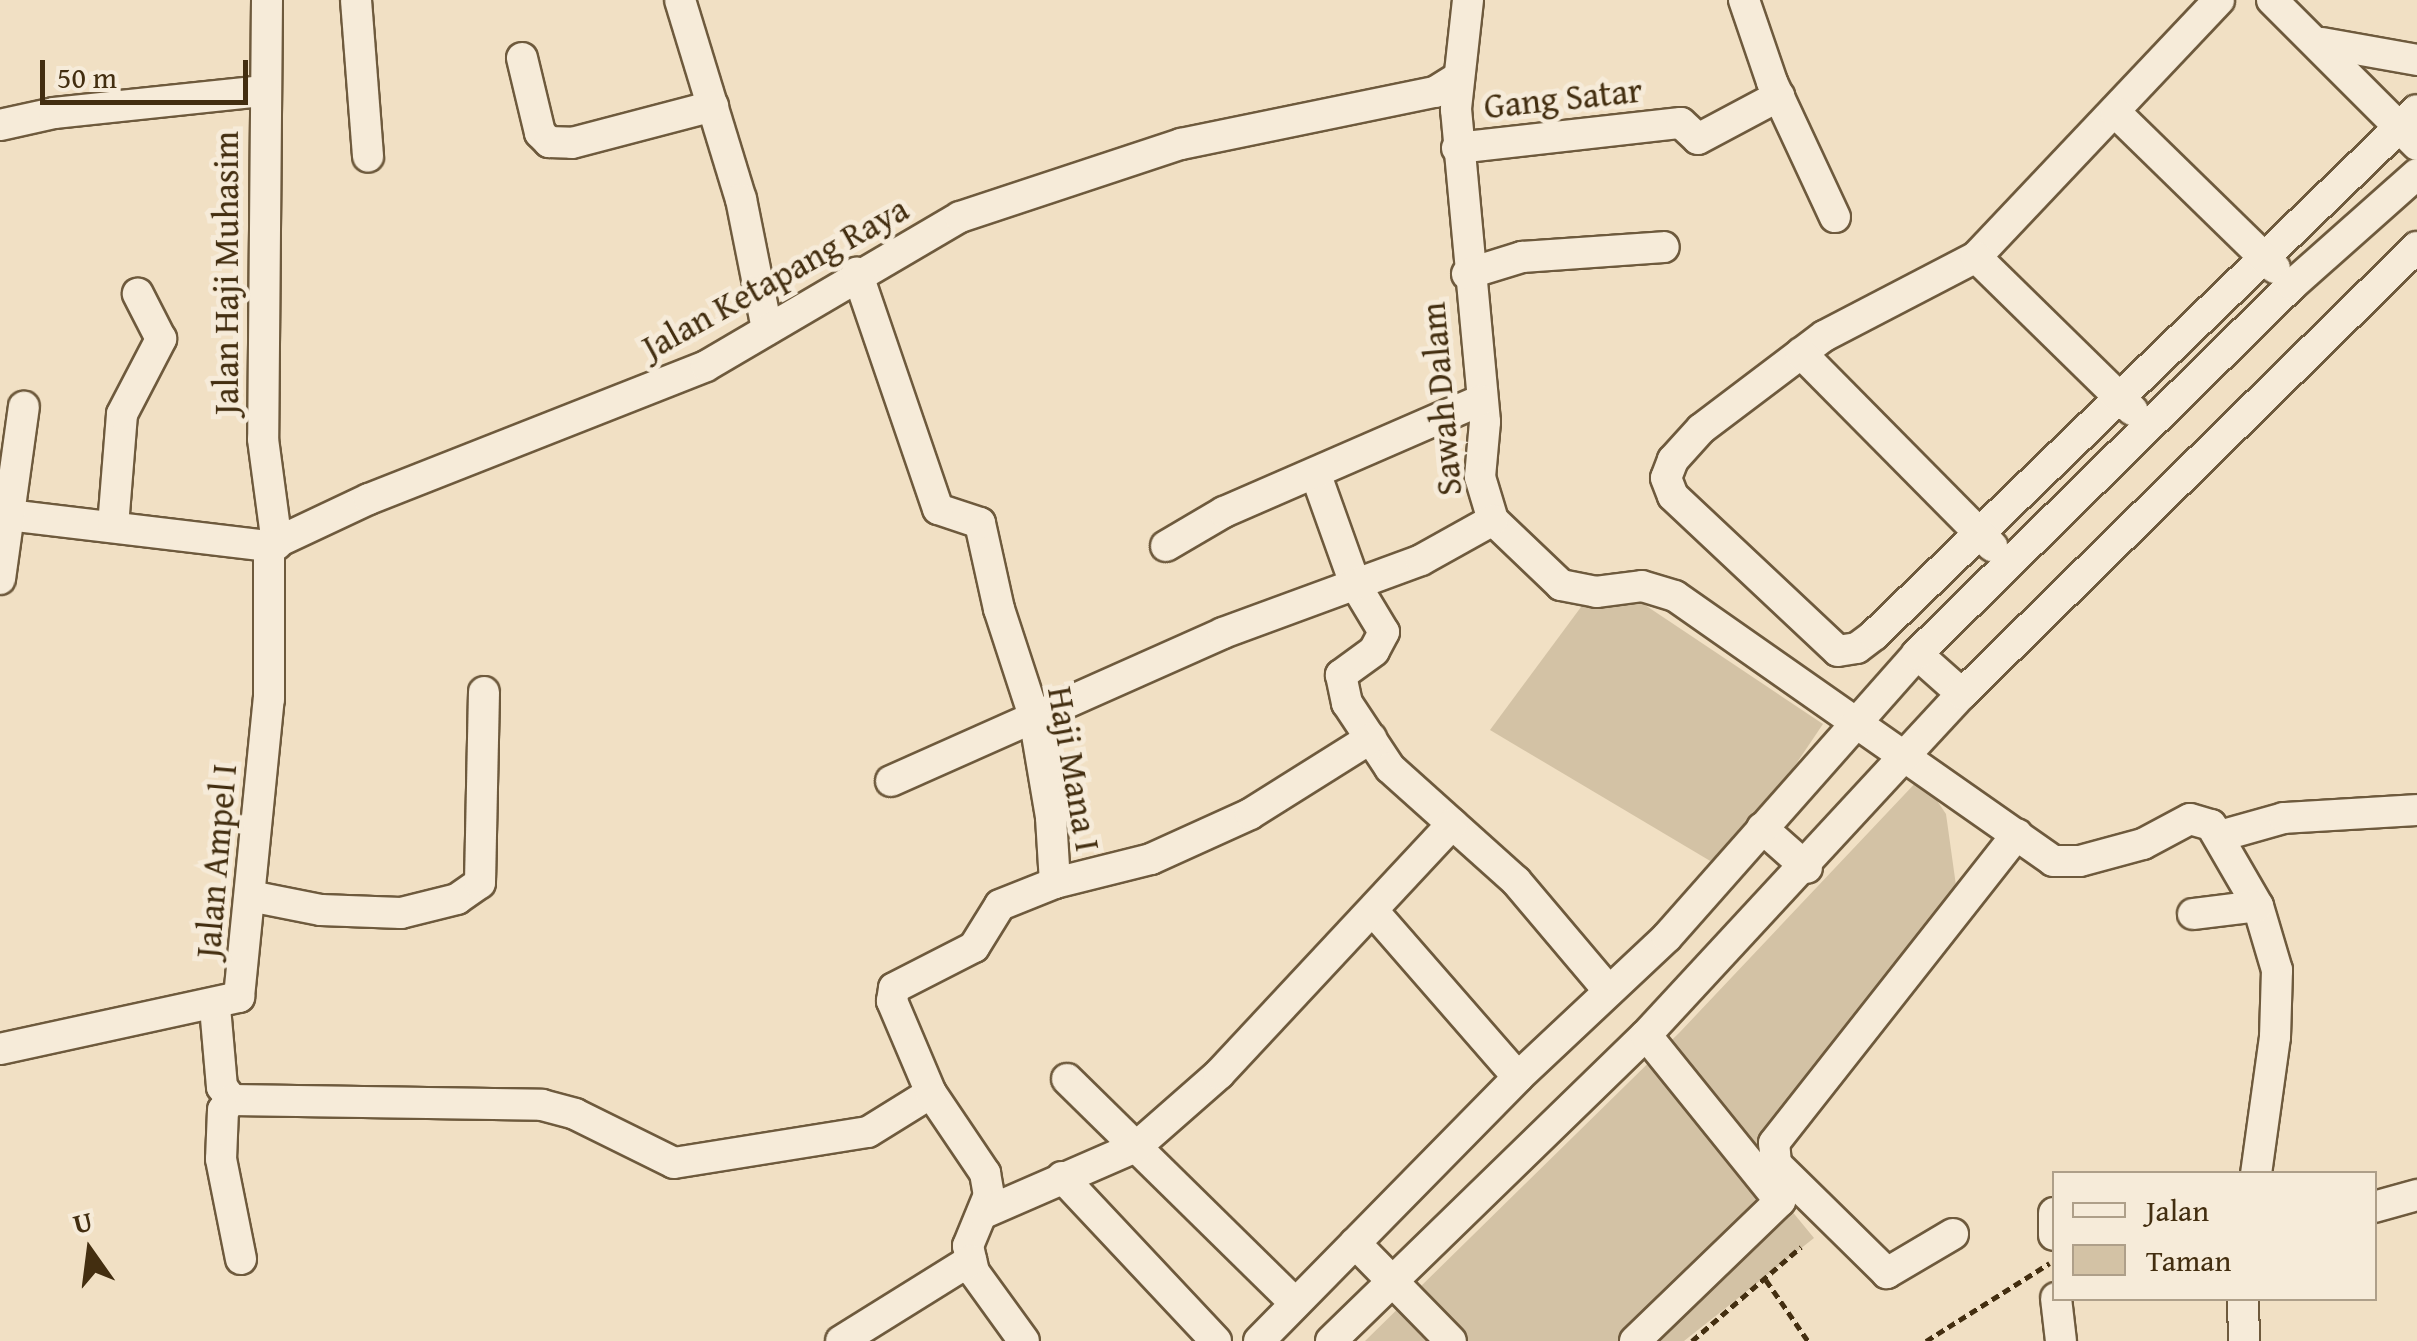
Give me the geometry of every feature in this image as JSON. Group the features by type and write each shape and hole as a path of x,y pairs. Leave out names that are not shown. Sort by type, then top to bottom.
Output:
{"street":[{"name":"Jalan Haji Muhasim","path":"267,0 262,439 273,545"},
{"path":"356,0 368,157"},
{"path":"680,0 713,106 767,329"},
{"path":"1456,80 1468,0"},
{"path":"1744,0 1779,96 1835,217"},
{"path":"2220,0 1976,257 1862,311 1701,429 1673,460 1666,478 1673,496 1838,652 1857,648 1874,635 2264,257 2411,127 2272,0"},
{"path":"2322,43 2417,60"},
{"path":"522,58 540,133 550,142 572,143 713,106"},
{"name":"Sawah Dalam","path":"1456,80 1467,274 1480,400 1486,422 1480,477 1493,520 1561,586 1596,592 1642,586 1675,596 2017,834 2065,862 2143,844 2190,818 2211,825 2220,836"},
{"name":"Jalan Ketapang Raya","path":"6,514 112,526 221,546 273,545 369,499 655,390 767,329 857,272 960,218 1060,182 1268,122 1435,92 1456,80"},
{"path":"0,126 54,113 264,91"},
{"name":"Gang Satar","path":"1458,148 1681,123 1698,139 1779,96"},
{"path":"2116,113 2292,285"},
{"path":"1331,1341 1379,1267 1518,1077 1610,992 2008,562 2292,285 2417,174"},
{"path":"1259,1341 1296,1304 1379,1267 1646,1035 1807,868 1901,750 1958,691 2417,246"},
{"path":"1467,274 1522,257 1664,247"},
{"path":"1976,257 2148,427"},
{"name":"Haji Mana I","path":"857,272 938,509 980,523 999,609 1034,716 1055,883 1000,905 974,947 894,988 892,1001 932,1092"},
{"path":"112,526 122,414 160,339 138,294"},
{"path":"1800,353 2008,562"},
{"path":"1166,546 1224,512 1480,400"},
{"path":"0,579 6,514 24,407"},
{"path":"1316,474 1355,584 1383,640 1346,669 1340,684 1390,768 1516,881 1610,992"},
{"path":"892,781 1223,632 1421,560 1493,520"},
{"name":"Jalan Ampel I","path":"0,1049 61,1031 216,1007 243,989 269,699 273,545"},
{"path":"1921,658 1958,691"},
{"path":"250,896 321,910 401,912 458,898 480,883 484,692"},
{"path":"1055,883 1151,859 1250,814 1371,738"},
{"path":"2256,1171 2275,1037 2277,970 2258,906 2220,836 2284,818 2417,810"},
{"path":"1024,1341 971,1260 972,1229 984,1213 1136,1146 1219,1074 1452,824"},
{"path":"1762,828 1807,868"},
{"path":"1953,1234 1886,1274 1776,1164 1774,1143 2017,834"},
{"path":"2193,914 2258,906"},
{"path":"1374,912 1518,1077"},
{"path":"216,1007 222,1087 232,1100"},
{"path":"1635,1341 1780,1201 1646,1035"},
{"path":"1067,1079 1296,1304"},
{"path":"240,1258 223,1188 222,1110 232,1100 542,1104 674,1163 868,1132 932,1092 985,1173 984,1213"},
{"path":"1062,1177 1216,1341"},
{"path":"2377,1206 2417,1195"},
{"path":"841,1341 971,1260"},
{"path":"1379,1267 1450,1341"},
{"path":"2056,1301 2061,1341"},
{"path":"2243,1301 2244,1341"}],"path":[{"path":"1692,1341 1800,1247"},
{"path":"1926,1341 2052,1262"},
{"path":"1766,1280 1808,1341"}],"green space":[{"path":"1639,601 1823,724 1769,804 1712,862 1490,730 1581,607"},
{"path":"1921,777 1946,814 1959,907 1753,1164 1814,1238 1684,1341 1365,1341 1680,1032"}]}
